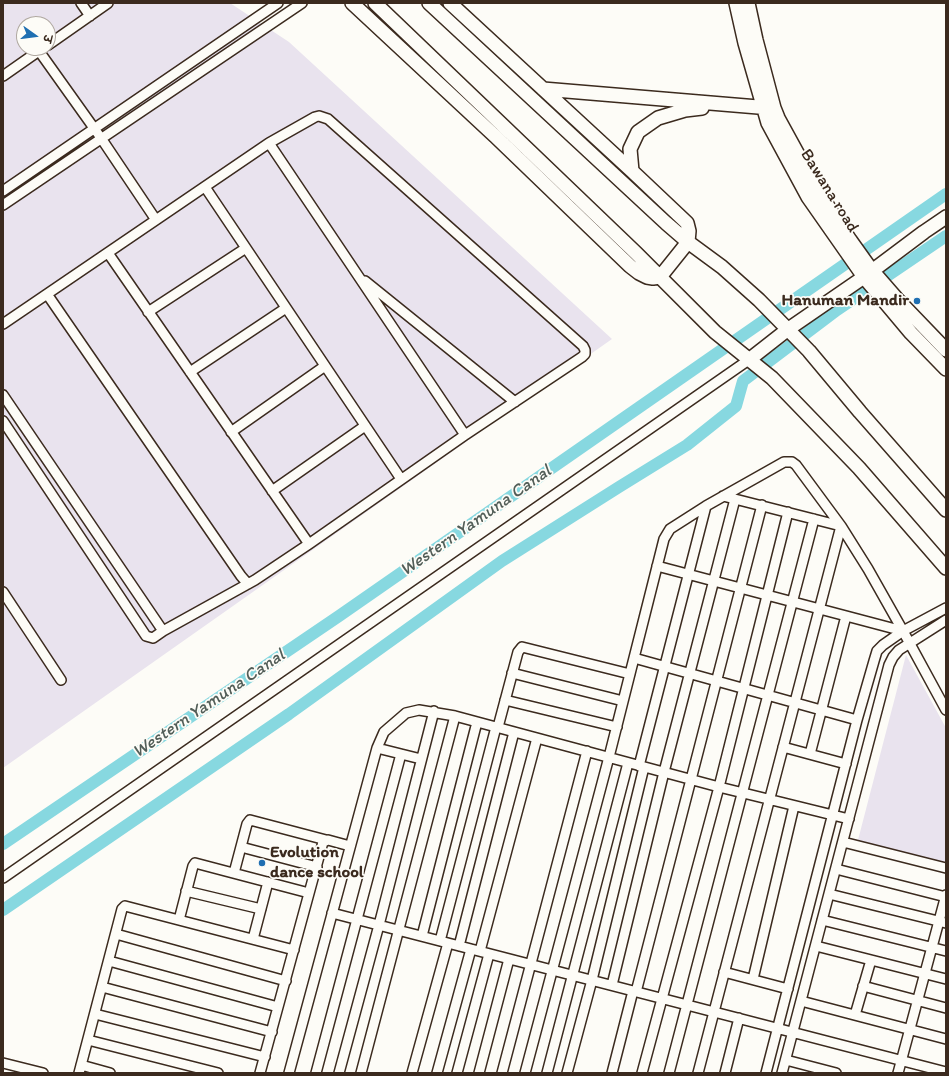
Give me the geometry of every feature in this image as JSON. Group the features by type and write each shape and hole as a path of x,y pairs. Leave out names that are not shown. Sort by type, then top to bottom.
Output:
{"street":[{"path":"81,3 90,16"},
{"path":"56,39 108,3"},
{"path":"3,192 278,3"},
{"path":"3,205 302,3"},
{"path":"352,3 496,136 630,266 647,277 660,277 688,242 689,231 687,223 450,3"},
{"path":"375,3 636,252 715,332 772,378 859,468 946,568"},
{"path":"429,3 688,242 722,267 759,300 808,351 946,510"},
{"name":"Bawana road","path":"736,3 745,42 768,108 778,118 846,242"},
{"name":"Bawana road","path":"748,3 768,108 768,123 808,197 846,242 911,333 946,369"},
{"path":"3,76 31,56"},
{"path":"46,56 156,220"},
{"path":"543,89 768,108"},
{"path":"632,171 630,149 638,132 658,118 685,110 718,108 749,114 768,123"},
{"path":"3,324 269,143 315,117 323,116 583,346 585,350 585,354 582,357 465,435 309,544 248,584 153,638 146,636 3,420"},
{"path":"269,143 465,435"},
{"path":"205,187 401,479"},
{"path":"3,878 750,360 867,272 946,217"},
{"path":"148,312 246,248"},
{"path":"108,253 309,544"},
{"name":"Bawana road","path":"867,272 892,294 946,350"},
{"path":"357,275 515,402"},
{"path":"47,294 248,584"},
{"path":"190,372 286,308"},
{"path":"232,432 325,366"},
{"path":"3,395 163,631"},
{"path":"272,491 365,426"},
{"path":"524,1073 553,970 617,727 657,566 667,533 670,529 722,496 784,462 792,462 796,464 841,526 868,569 946,710"},
{"path":"722,496 735,498 841,526"},
{"path":"612,986 664,772 735,498"},
{"path":"612,1073 691,780 762,505"},
{"path":"567,1073 592,980 665,667 706,506"},
{"path":"642,1073 719,787 788,512"},
{"path":"669,1073 814,519"},
{"path":"698,1073 841,526"},
{"path":"657,566 903,631"},
{"path":"3,592 61,680"},
{"path":"766,1073 857,720 877,652 883,645 903,631 946,608"},
{"path":"810,754 846,616"},
{"path":"782,1073 889,665 899,650 909,642 946,620"},
{"path":"412,1073 497,727 518,652 522,648 525,648 630,674"},
{"path":"634,658 822,709 857,720"},
{"path":"512,673 623,701"},
{"path":"505,700 617,727"},
{"path":"289,1073 377,748 384,732 406,713 419,710 434,711 455,716 691,780 849,819"},
{"path":"340,1073 434,711"},
{"path":"361,1073 455,716"},
{"path":"422,936 477,722"},
{"path":"459,946 514,732"},
{"path":"456,1073 480,951 537,738"},
{"path":"783,747 846,764"},
{"path":"377,748 421,760"},
{"path":"502,1073 587,751"},
{"path":"316,1073 401,754"},
{"path":"547,1073 628,763"},
{"path":"753,979 794,806"},
{"path":"234,873 247,824 250,820 350,846"},
{"path":"260,1073 323,842 326,840"},
{"path":"843,842 946,868"},
{"path":"241,847 317,867"},
{"path":"179,920 195,863 310,893"},
{"path":"836,869 946,896 942,922 924,974 898,1073"},
{"path":"253,939 268,882"},
{"path":"186,891 261,910"},
{"path":"829,894 942,922"},
{"path":"110,1073 80,1069 122,909 125,906 294,950"},
{"path":"332,913 946,1072"},
{"path":"822,920 946,951"},
{"path":"116,934 286,980"},
{"path":"816,946 946,979"},
{"path":"437,1073 480,951"},
{"path":"479,1073 509,959"},
{"path":"855,1015 871,960"},
{"path":"109,961 278,1007"},
{"path":"724,972 788,989"},
{"path":"863,986 946,1008"},
{"path":"102,987 272,1032"},
{"path":"801,1001 946,1039"},
{"path":"95,1014 265,1057"},
{"path":"725,1073 740,1018"},
{"path":"88,1040 218,1073"},
{"path":"786,1060 836,1073"},
{"path":"3,1063 19,1070 41,1073"}],"shaded area":[{"path":"3,3 230,3 289,42 612,339 3,768"},
{"path":"906,655 946,728 946,864 858,840"}],"waterway":[{"name":"Western Yamuna Canal","path":"3,844 339,616 946,194"},
{"path":"3,910 289,714 502,561 687,445 736,406 743,381 837,310 946,236"}],"place":[{"name":"Hanuman Mandir","path":"917,301"},
{"name":"Evolution dance school","path":"262,863"}]}
